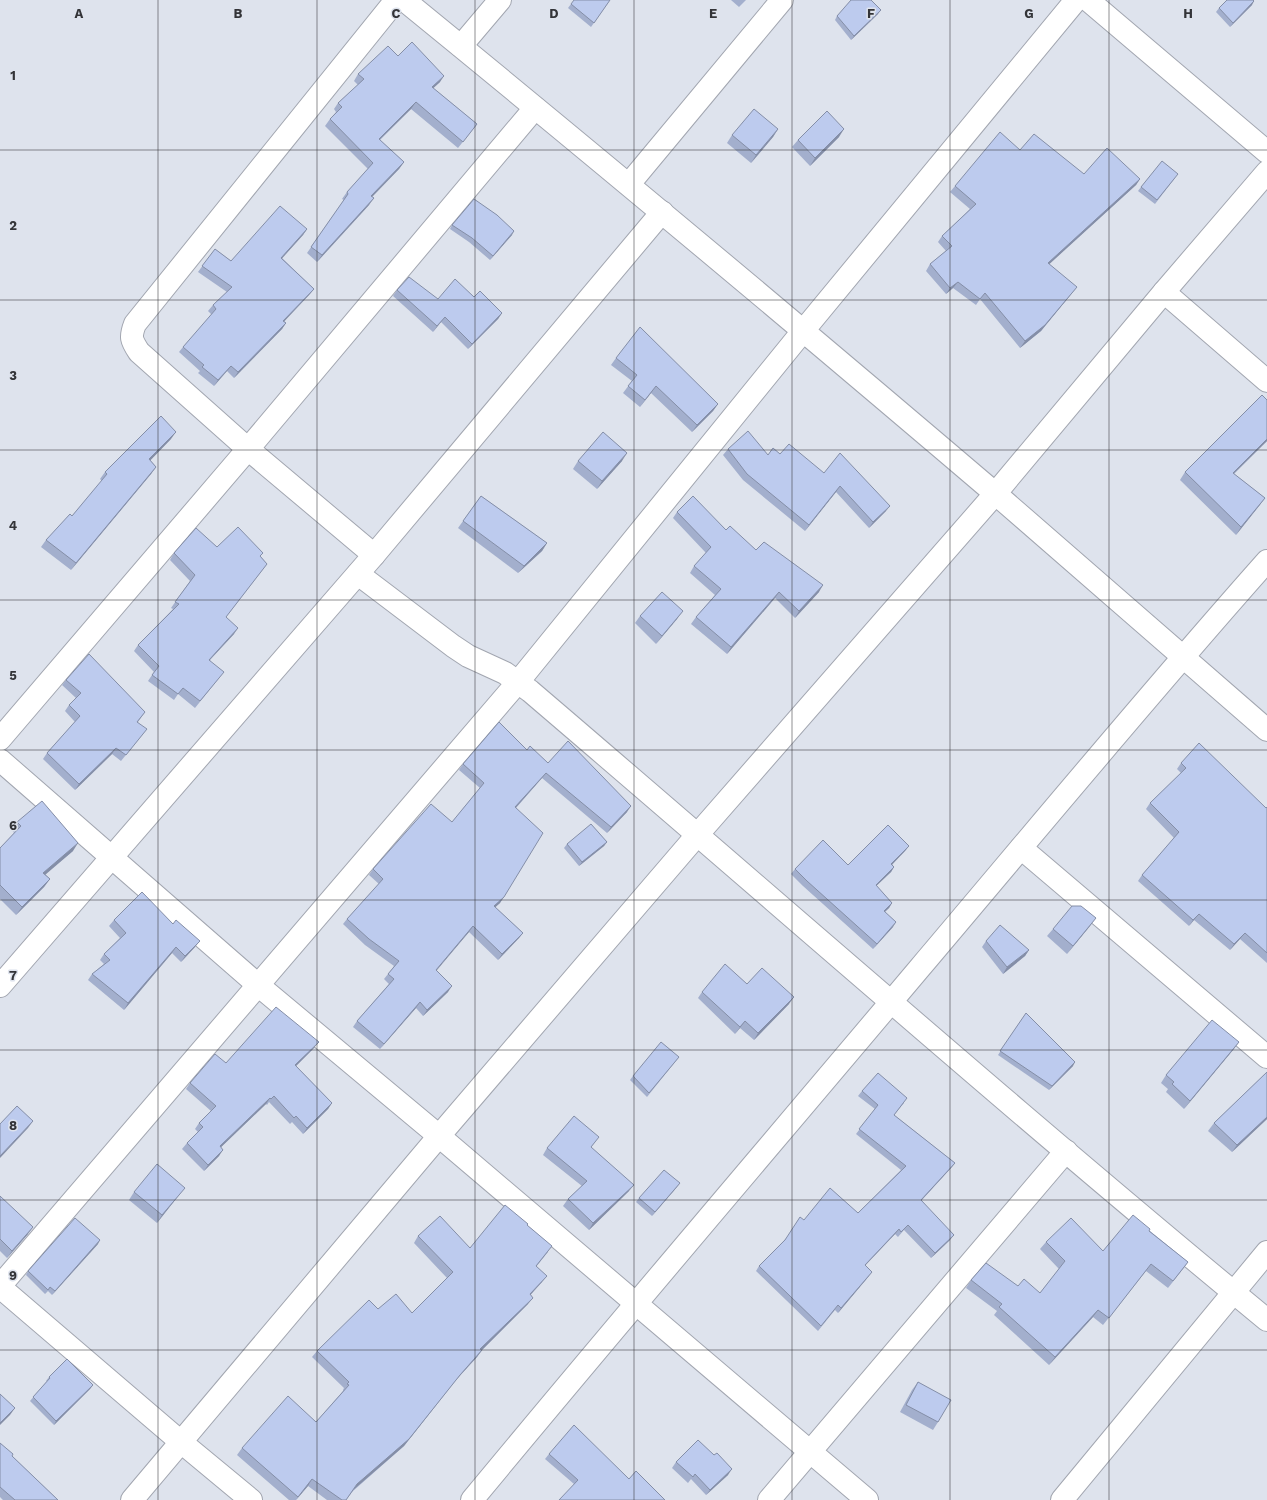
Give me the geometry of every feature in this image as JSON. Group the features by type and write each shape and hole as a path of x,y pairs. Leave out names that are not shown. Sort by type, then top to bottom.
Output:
{"street":[{"path":"374,555 248,449 139,352 134,344 131,334 135,324 396,0"},
{"path":"404,0 629,184 803,331 995,494 1267,730"},
{"path":"461,46 500,0"},
{"path":"629,184 782,0"},
{"path":"251,1500 181,1442 0,1286 518,682 803,331 1076,0"},
{"path":"1088,0 1267,152"},
{"path":"0,739 248,449 535,108"},
{"path":"132,1500 439,1136 698,834 995,494 1164,292 1267,172"},
{"path":"0,986 358,574 662,212"},
{"path":"1164,292 1267,381"},
{"path":"472,1500 635,1304 891,1003 1182,656 1267,561"},
{"path":"358,574 453,646 468,656 505,673 518,682 698,834 891,1003 1267,1320"},
{"path":"0,760 258,985 439,1136 867,1500"},
{"path":"1021,848 1267,1057"},
{"path":"769,1500 1066,1151"},
{"path":"1062,1500 1267,1252"}],"building":[{"path":"574,0 610,0 594,23 571,4"},
{"path":"851,0 871,0 881,10 854,36 837,16"},
{"path":"1227,0 1254,1 1233,23 1219,8"},
{"path":"412,42 444,76 432,87 477,124 463,142 416,102 379,139 404,162 371,196 374,198 322,255 311,247 348,194 347,192 373,163 330,119 342,107 338,103 364,79 358,74 388,46 398,56"},
{"path":"754,109 778,129 756,155 732,135"},
{"path":"827,111 844,129 815,158 798,140"},
{"path":"1000,132 1020,150 1034,134 1084,174 1107,148 1140,179 1048,263 1077,287 1045,325 1025,341 985,293 980,299 958,282 950,288 930,264 952,246 942,236 976,204 955,186"},
{"path":"1162,161 1178,174 1157,200 1141,187"},
{"path":"474,199 497,215 514,231 493,256 472,238 452,225"},
{"path":"280,206 307,229 281,258 314,289 283,321 286,323 238,372 231,366 218,380 202,367 204,365 183,347 216,309 213,305 232,287 202,266 215,249 231,261"},
{"path":"409,277 438,299 455,279 474,297 480,291 502,313 472,344 445,317 437,326 397,290"},
{"path":"640,327 718,404 697,425 656,386 645,400 628,386 637,375 616,358"},
{"path":"1262,395 1267,400 1267,439 1233,473 1265,498 1241,527 1185,472"},
{"path":"161,416 176,432 149,459 156,467 76,563 46,540 70,514 72,516 107,474 105,472"},
{"path":"748,431 768,455 773,448 780,454 789,444 824,473 840,453 890,506 873,522 840,486 809,525 747,474 728,449"},
{"path":"603,432 627,453 602,481 578,461"},
{"path":"481,496 547,543 524,566 463,521"},
{"path":"693,496 726,530 730,526 756,550 764,542 823,585 799,611 779,592 731,647 696,617 721,589 694,566 711,547 677,512"},
{"path":"238,527 263,553 260,556 267,564 226,617 238,628 209,660 224,672 200,701 183,688 178,694 152,675 159,666 138,645 179,604 175,602 195,575 174,553 196,528 217,547"},
{"path":"662,592 683,611 662,636 640,616"},
{"path":"89,654 145,712 137,722 147,729 126,755 116,748 79,784 47,753 80,716 69,705 81,693 66,680"},
{"path":"499,722 527,750 530,746 548,763 568,741 631,806 611,827 546,773 515,807 543,833 504,897 494,906 523,933 502,954 473,926 436,970 452,986 427,1010 420,1002 384,1044 357,1021 394,979 388,974 399,961 369,939 347,919 383,879 373,869 431,804 452,822 484,783 463,764"},
{"path":"1199,743 1266,808 1267,807 1267,953 1245,933 1234,944 1199,914 1193,920 1142,875 1179,832 1150,803 1186,768 1181,763"},
{"path":"42,801 78,843 43,873 50,879 22,907 0,885 0,848 21,826 17,822"},
{"path":"591,824 607,842 582,862 567,844"},
{"path":"888,825 909,846 891,864 894,867 876,885 892,903 884,911 896,922 877,944 795,869 823,840 848,865"},
{"path":"142,892 173,924 176,920 200,941 185,956 176,947 128,1003 92,974 110,960 104,954 126,933 114,920"},
{"path":"1072,906 1081,906 1096,918 1073,946 1053,929"},
{"path":"1000,925 1029,950 1007,967 986,941"},
{"path":"725,964 747,984 762,968 794,997 758,1033 745,1021 740,1027 702,992"},
{"path":"276,1007 319,1042 295,1065 332,1103 307,1128 296,1116 294,1118 274,1096 271,1099 270,1098 220,1146 223,1150 208,1165 187,1143 203,1127 199,1123 216,1106 190,1083 215,1054 226,1063"},
{"path":"1026,1013 1075,1062 1052,1086 1000,1051"},
{"path":"1212,1020 1239,1042 1190,1101 1172,1084 1174,1082 1166,1075"},
{"path":"661,1042 679,1057 649,1093 633,1076"},
{"path":"1267,1072 1267,1117 1237,1145 1214,1123"},
{"path":"878,1073 907,1098 894,1115 955,1163 921,1200 954,1235 935,1253 908,1225 901,1232 899,1229 865,1265 872,1272 841,1308 838,1305 821,1326 759,1266 785,1240 800,1217 804,1220 830,1188 858,1213 906,1166 859,1129 878,1105 862,1091"},
{"path":"17,1106 33,1121 0,1156 0,1124"},
{"path":"574,1116 599,1137 591,1147 634,1185 593,1223 568,1199 587,1181 547,1148"},
{"path":"157,1164 185,1188 162,1215 134,1192"},
{"path":"664,1170 680,1183 655,1212 639,1198"},
{"path":"0,1196 33,1227 12,1251 0,1239"},
{"path":"505,1205 552,1246 536,1266 547,1276 530,1294 533,1298 480,1349 482,1350 409,1439 357,1484 346,1500 342,1500 312,1479 298,1497 242,1448 288,1396 316,1422 349,1385 347,1384 349,1382 317,1351 369,1300 378,1309 396,1294 412,1313 453,1272 418,1236 440,1216 470,1248"},
{"path":"1133,1215 1150,1229 1149,1231 1188,1262 1173,1281 1151,1264 1109,1318 1098,1310 1055,1357 999,1307 1002,1304 971,1280 986,1263 1018,1286 1024,1279 1040,1293 1065,1261 1046,1242 1071,1218 1103,1251"},
{"path":"75,1218 100,1240 55,1291 50,1287 48,1290 28,1271"},
{"path":"67,1359 93,1385 56,1421 33,1397 50,1378 49,1377"},
{"path":"918,1382 951,1400 938,1422 906,1405"},
{"path":"0,1394 15,1408 0,1423"},
{"path":"574,1425 629,1479 636,1471 665,1500 559,1500 578,1480 549,1454"},
{"path":"698,1440 714,1455 717,1453 732,1469 710,1490 695,1474 693,1477 676,1462"},
{"path":"0,1443 13,1454 12,1456 58,1500 15,1500 0,1487"}]}
